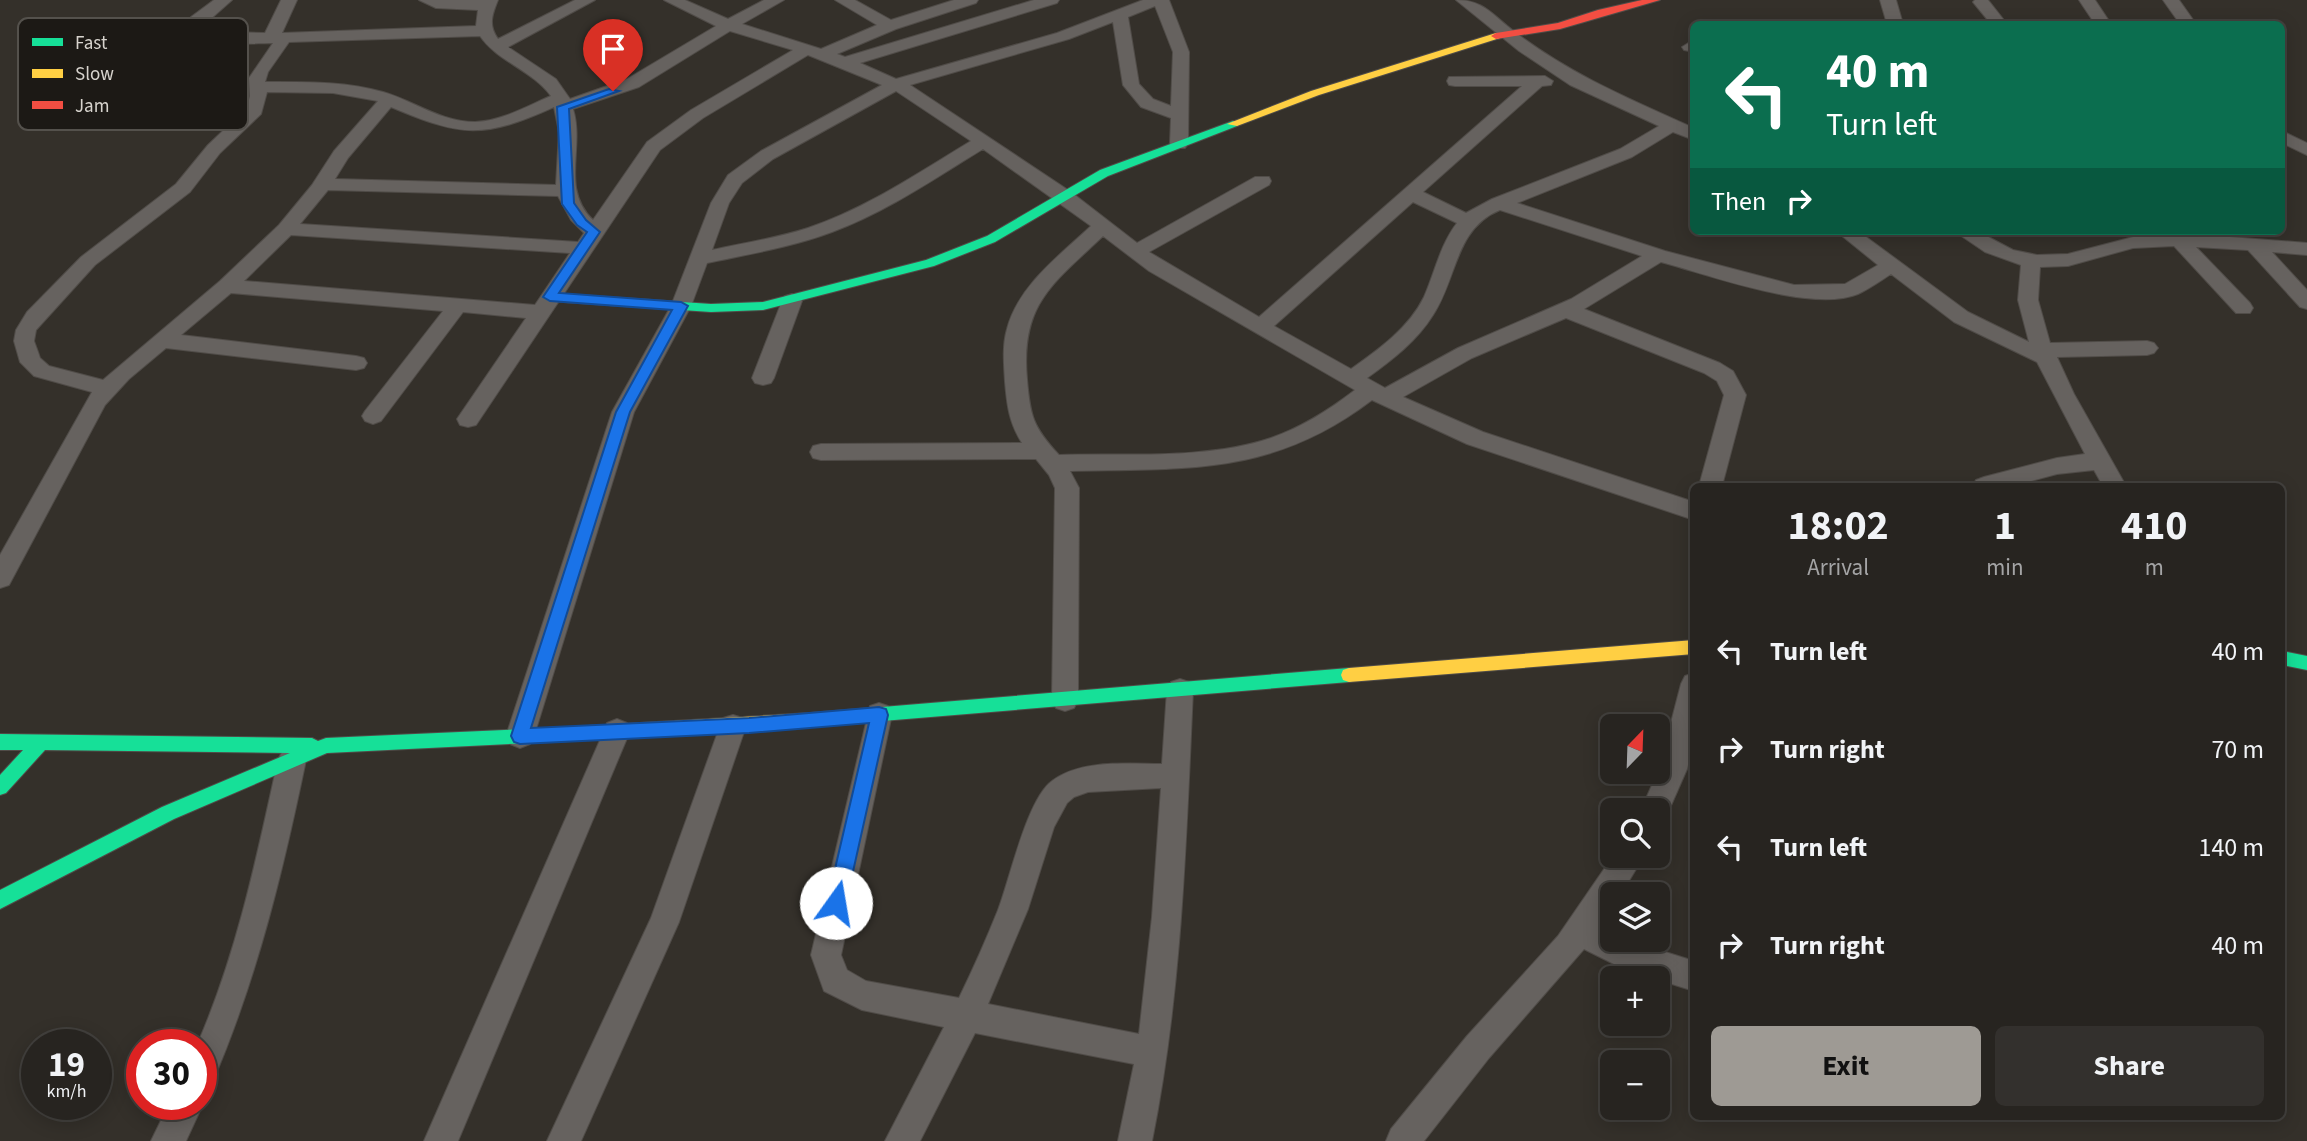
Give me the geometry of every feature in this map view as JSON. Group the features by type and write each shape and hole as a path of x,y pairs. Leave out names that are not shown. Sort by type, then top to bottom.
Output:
{"street":[{"path":"200,18 224,0"},
{"path":"248,116 254,110 259,96 255,77 277,52 277,38 289,0"},
{"path":"427,0 436,3 488,3 482,14 482,31 497,46 554,87 562,102 566,191 572,212 594,232"},
{"path":"497,46 587,0"},
{"path":"672,0 728,25 845,62 896,84 1064,196 1135,251 1369,389 1475,438 1690,510"},
{"path":"256,87 344,89 388,100 431,119 466,127 506,121 562,102 633,83 728,25 776,0"},
{"path":"468,419 643,158 659,141 697,114 814,52 970,0"},
{"path":"845,62 1051,0"},
{"path":"520,736 623,412 681,306 727,189 744,171 896,84 1053,39 1159,0 1181,52 1179,144"},
{"path":"1464,0 1506,33 1576,81 1690,133"},
{"path":"227,286 457,306 544,304 733,308 792,300 953,256 991,239 1104,173 1367,75 1506,33 1560,26 1602,12 1654,0"},
{"path":"1888,0 1894,21"},
{"path":"2087,0 2101,21"},
{"path":"2171,0 2186,21"},
{"path":"854,2 890,26"},
{"path":"1982,2 1997,21"},
{"path":"1120,15 1131,85 1147,103 1180,115"},
{"path":"248,38 482,31"},
{"path":"1455,81 1576,81"},
{"path":"1260,327 1538,81"},
{"path":"0,578 83,420 106,387 227,286 286,229 323,184 340,155 388,100"},
{"path":"1369,389 1396,346 1426,313 1454,242 1466,220 1499,203 1614,158 1660,135 1673,125"},
{"path":"106,387 42,371 31,362 27,352 26,330 34,317 88,261 183,188 214,149 233,130"},
{"path":"2285,138 2307,150"},
{"path":"701,258 784,242 840,222 872,207 984,141"},
{"path":"1135,251 1262,181"},
{"path":"323,184 566,191"},
{"path":"1410,194 1466,220"},
{"path":"1499,203 1658,255 1764,285 1818,293 1850,289 1891,266"},
{"path":"1065,699 1067,496 1063,475 1022,422 1014,366 1017,326 1036,295 1101,227"},
{"path":"286,229 582,248"},
{"path":"1851,235 1961,317 2011,343 2046,354 2147,348"},
{"path":"1971,235 2009,256 2031,262 2065,261 2112,237 2307,249"},
{"path":"2179,240 2243,308"},
{"path":"2253,244 2307,302"},
{"path":"821,452 1204,458 1258,450 1310,431 1369,389 1465,353 1566,310 1658,255"},
{"path":"2031,262 2027,298 2046,354 2112,483"},
{"path":"2278,271 2307,275"},
{"path":"763,378 792,300"},
{"path":"373,416 457,306"},
{"path":"1566,310 1693,359 1726,376 1735,395 1712,483"},
{"path":"161,341 356,363"},
{"path":"1995,483 2048,468 2100,461"},
{"path":"0,742 326,746 733,726 1690,648"},
{"path":"2285,659 2307,663"},
{"path":"1135,1141 1147,1091 1160,987 1180,690"},
{"path":"1660,798 1673,769 1690,700"},
{"path":"879,715 830,930 827,955 829,969 835,980 862,995 1152,1052"},
{"path":"564,1141 664,922 733,726"},
{"path":"441,1141 617,731"},
{"path":"0,787 40,743"},
{"path":"0,900 168,813 326,746"},
{"path":"217,1037 265,893 292,760"},
{"path":"902,1141 967,1017 1005,932 1046,812 1055,796 1063,788 1091,779 1175,776"},
{"path":"1403,1141 1435,1098 1580,930 1622,868"},
{"path":"1580,930 1624,954 1690,975"},
{"path":"168,1141 179,1120"}],"traffic: fast":[{"path":"549,297 711,308 763,306 930,263 991,239 1104,173 1233,124"},
{"path":"2285,659 2307,663"},
{"path":"810,720 1349,675"},
{"path":"0,900 168,813 326,746 570,734"},
{"path":"0,742 312,746"},
{"path":"0,787 40,743"}],"traffic: slow":[{"path":"1233,124 1315,93 1496,36"},
{"path":"1349,675 1690,647"},
{"path":"570,734 810,720"}],"traffic: jam":[{"path":"1496,36 1560,26 1602,12 1655,0"}],"route":[{"path":"613,91 563,107 568,204 582,223 594,232 550,297 681,306 623,412 520,736 749,725 879,715 836,903"}]}
